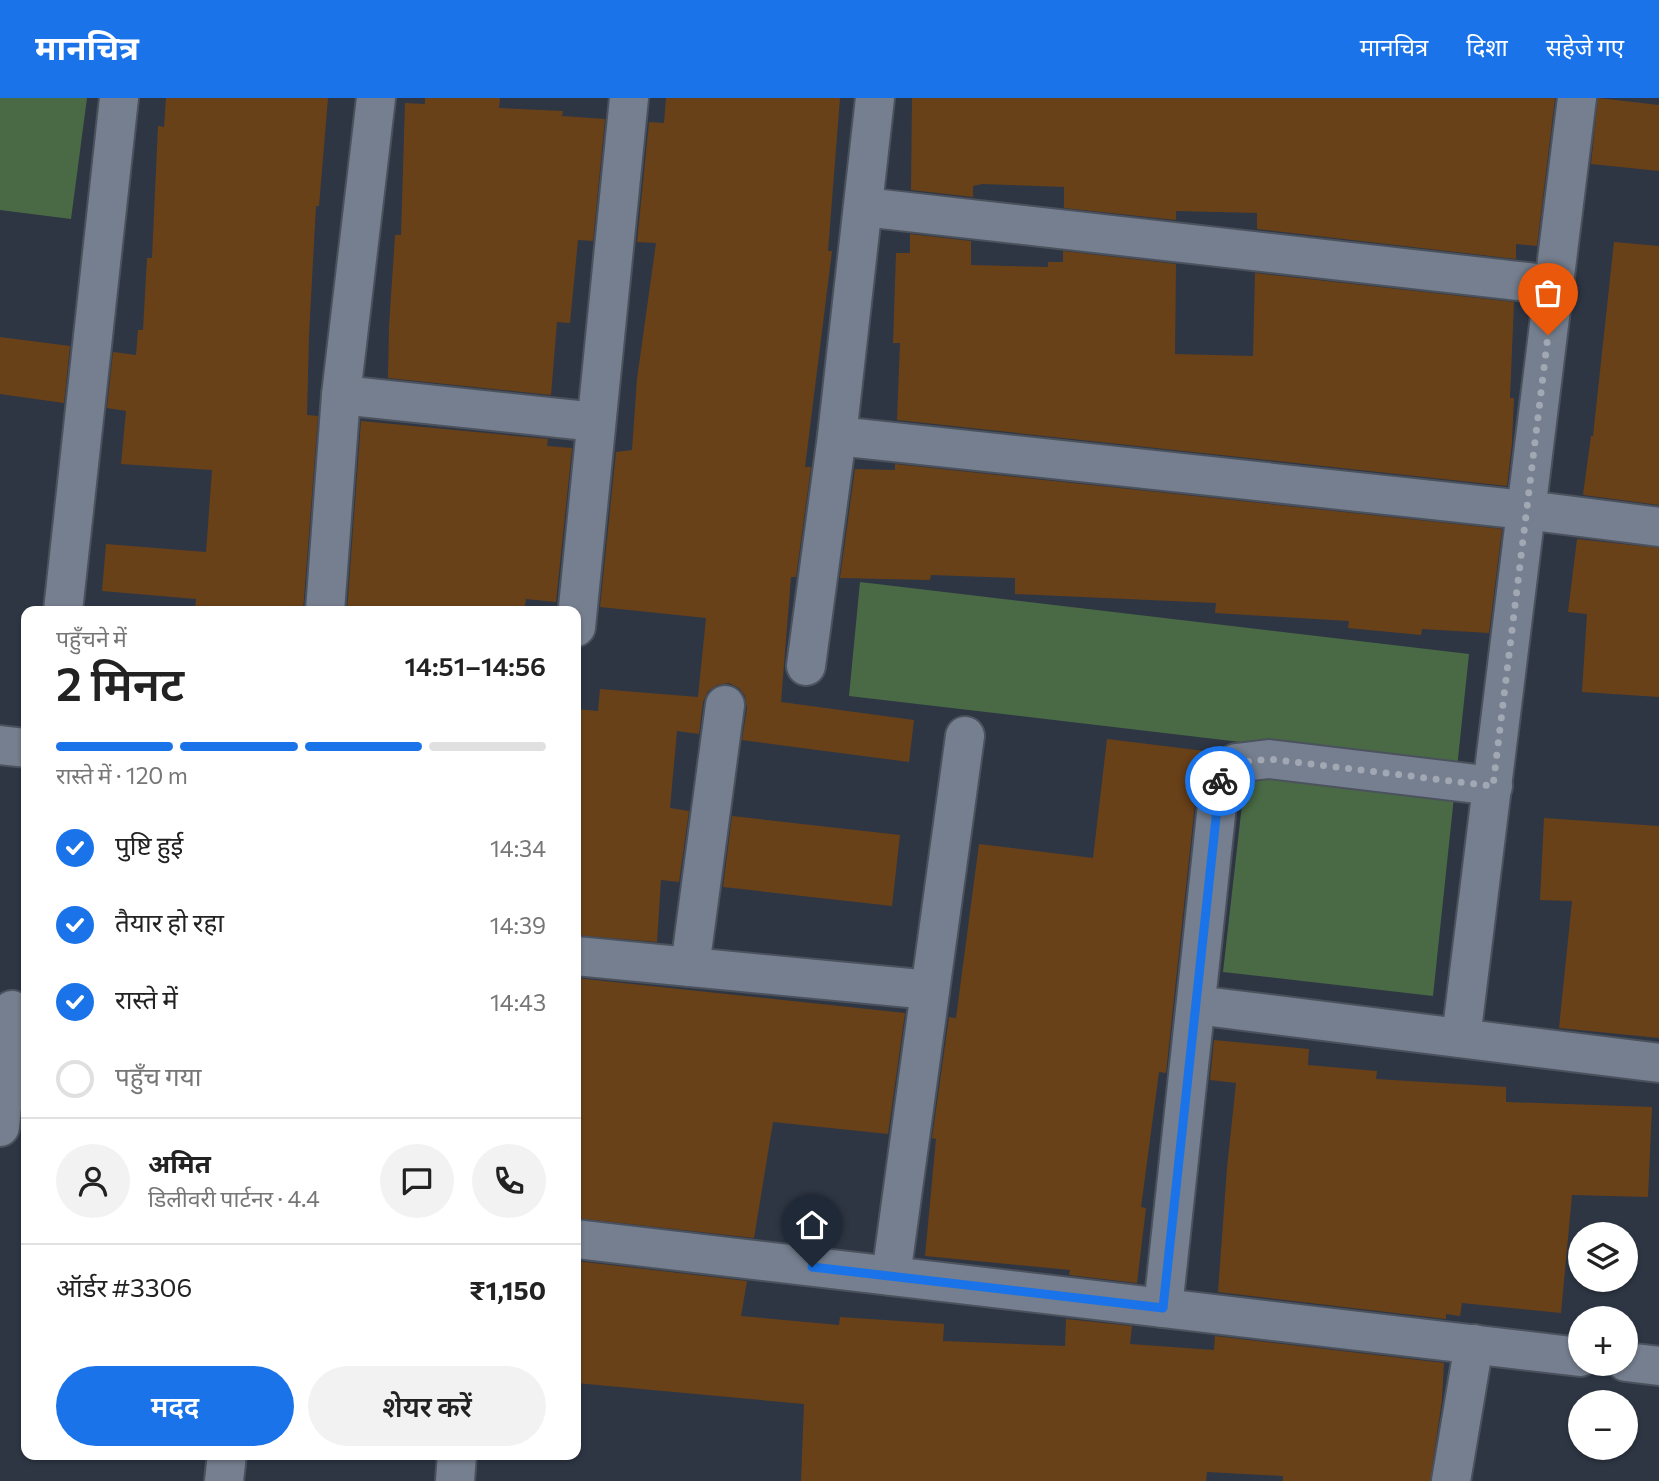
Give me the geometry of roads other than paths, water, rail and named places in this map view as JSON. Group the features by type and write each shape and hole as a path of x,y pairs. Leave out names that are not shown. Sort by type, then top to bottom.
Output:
{"street":[{"path":"64,606 119,98"},
{"path":"325,606 341,395 376,98"},
{"path":"578,606 629,98"},
{"path":"806,666 864,207 875,98"},
{"path":"1461,1038 1577,98"},
{"path":"864,207 1554,285"},
{"path":"341,395 596,422"},
{"path":"836,436 1526,510 1659,527"},
{"path":"690,967 724,705"},
{"path":"891,1276 965,736"},
{"path":"0,745 21,747"},
{"path":"1163,1308 1220,777 1236,763 1269,759 1493,786"},
{"path":"581,956 930,990"},
{"path":"1196,1005 1659,1063"},
{"path":"0,1128 13,1010"},
{"path":"581,1240 1568,1356"},
{"path":"1451,1481 1474,1345"},
{"path":"1638,1363 1659,1366"},
{"path":"224,1481 226,1460"},
{"path":"455,1481 457,1460"}]}
